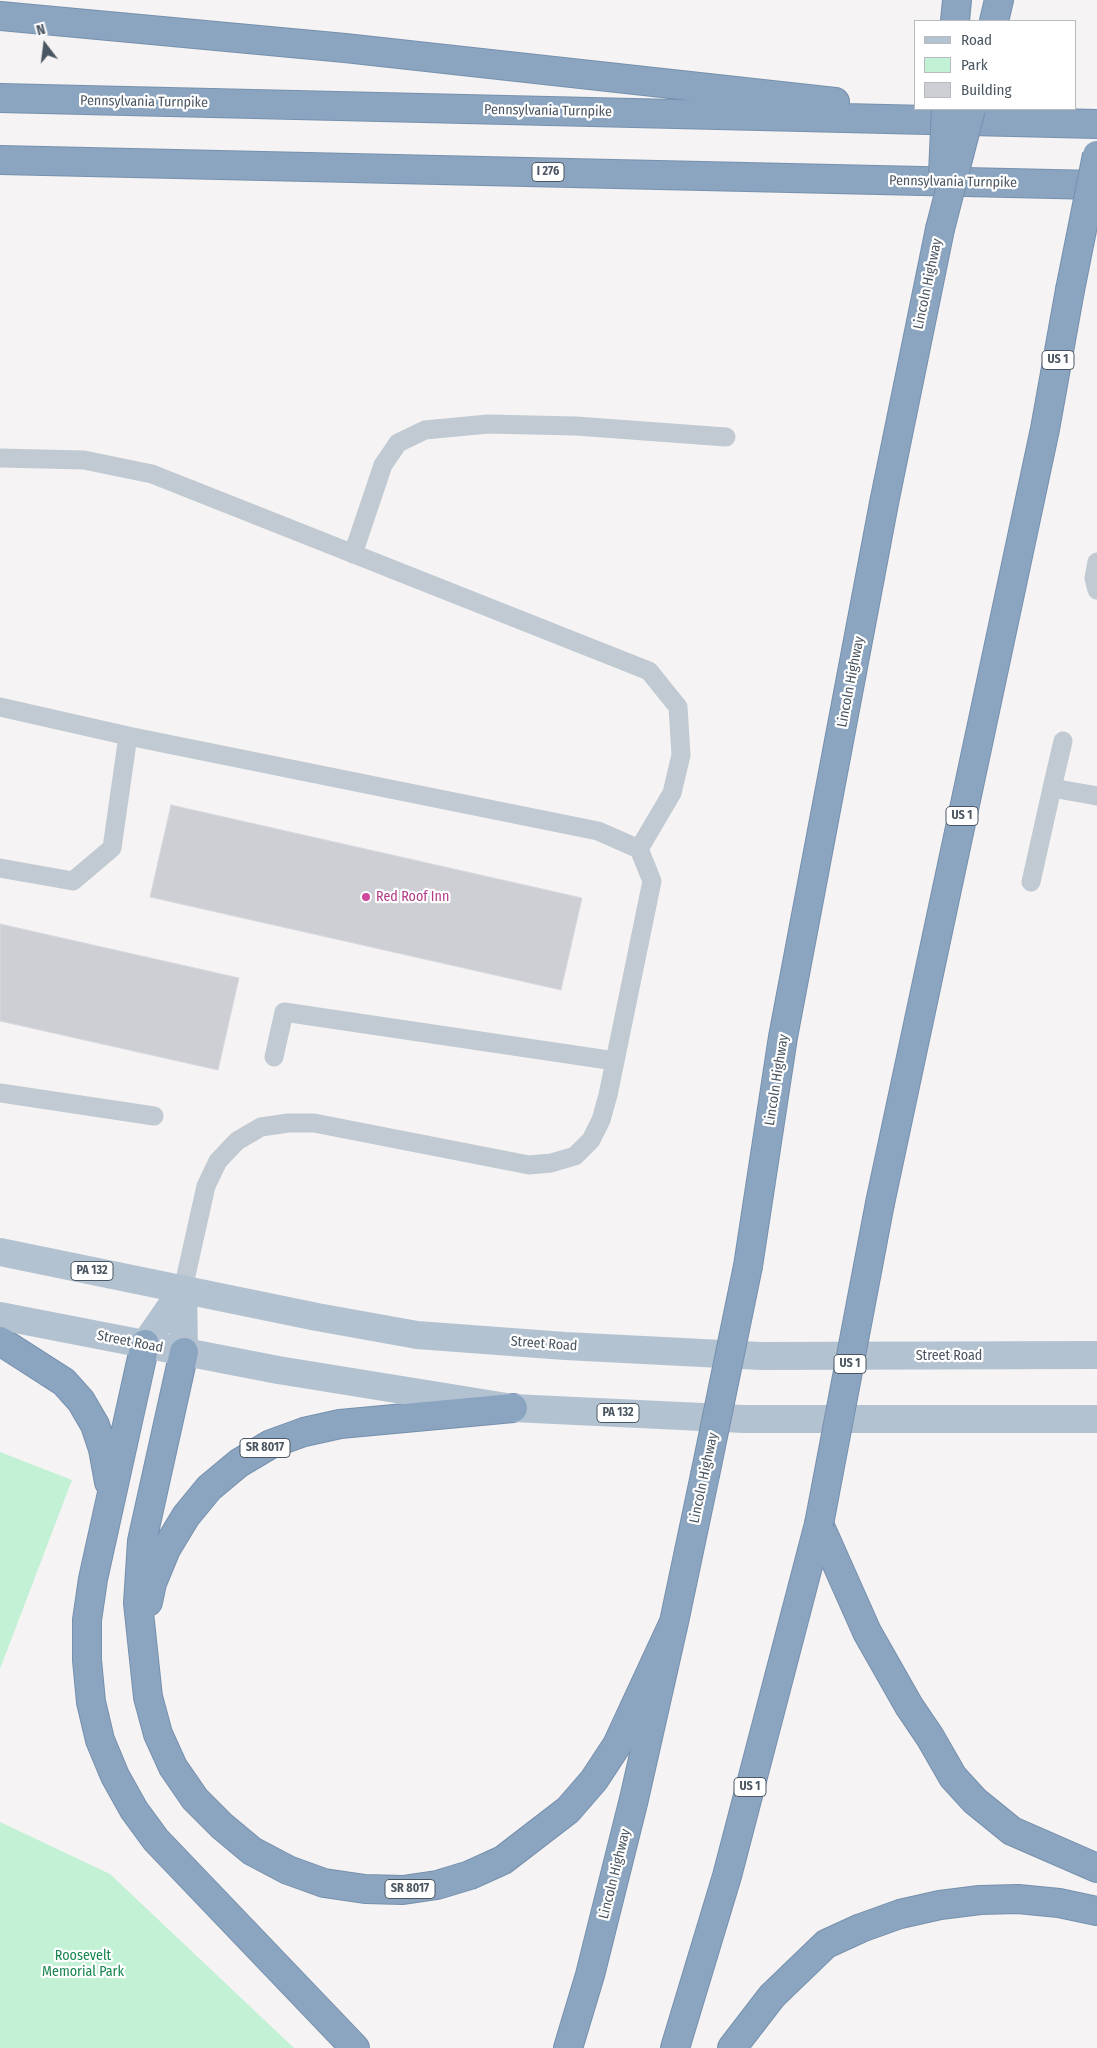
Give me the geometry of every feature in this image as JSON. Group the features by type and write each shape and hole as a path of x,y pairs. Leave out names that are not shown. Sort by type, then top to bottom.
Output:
{"highway":[{"path":"955,20 957,0"},
{"path":"994,20 999,0"},
{"path":"0,16 355,49 1018,122"},
{"name":"Pennsylvania Turnpike","path":"0,98 1097,124"},
{"path":"940,229 946,110"},
{"name":"Lincoln Highway","path":"568,2048 590,1975 634,1799 705,1475 748,1266 783,1037 884,503 940,229 972,110"},
{"name":"US 1","path":"675,2048 727,1876 819,1524 880,1204 1045,429 1097,156"},
{"name":"Pennsylvania Turnpike","path":"0,160 1097,185"},
{"path":"0,1341 64,1382 81,1401 95,1425 104,1449 110,1502"},
{"path":"144,1344 93,1579 87,1620 86,1660 100,1740 114,1776 134,1810 156,1840 355,2048"},
{"path":"142,1655 138,1603 142,1540 184,1352"},
{"name":"SR 8017","path":"513,1408 340,1424 304,1432 271,1444 239,1463 209,1488 186,1516 166,1549 150,1592 144,1619 142,1655 148,1697 158,1734 173,1767 194,1799 222,1826 252,1850 288,1870 324,1883 365,1889 403,1890 437,1885 470,1875 503,1860 568,1810 594,1780 616,1745 674,1622"},
{"path":"819,1524 867,1632 909,1706 930,1737 953,1777 975,1801 1012,1831 1097,1868"},
{"path":"732,2048 772,1996 819,1950 826,1944 861,1928 900,1914 940,1905 980,1900 1059,1903 1097,1911"}],"main road":[{"name":"Street Road","path":"0,1252 417,1335 564,1346 761,1356 1097,1355"},
{"path":"144,1344 183,1289"},
{"path":"183,1289 184,1352"},
{"name":"Street Road","path":"0,1316 278,1370 513,1408 744,1419 1097,1420"}],"lane":[{"path":"353,554 383,465 398,443 425,430 488,424 576,426 726,436"},
{"path":"0,458 84,460 152,474 649,671 678,707 682,756 672,793 638,849"},
{"path":"1097,562 1094,578 1097,590"},
{"path":"0,707 128,736 598,831 638,849 652,881 601,1120 591,1140 575,1156 551,1164 529,1166 314,1123 288,1123 261,1128 236,1141 218,1161 206,1186 183,1289"},
{"path":"0,868 73,881 112,848 128,736"},
{"path":"1031,882 1063,741"},
{"path":"1052,788 1097,796"},
{"path":"274,1057 284,1012 615,1060"},
{"path":"0,1093 154,1116"}],"green space":[{"path":"0,1452 72,1480 0,1669"},
{"name":"Roosevelt Memorial Park","path":"0,1822 110,1874 294,2048 0,2048"}],"building":[{"name":"Red Roof Inn","path":"171,805 582,898 561,990 150,897"},
{"path":"0,924 239,978 218,1070 0,1021"}],"place":[{"name":"Red Roof Inn","path":"366,897"}]}
